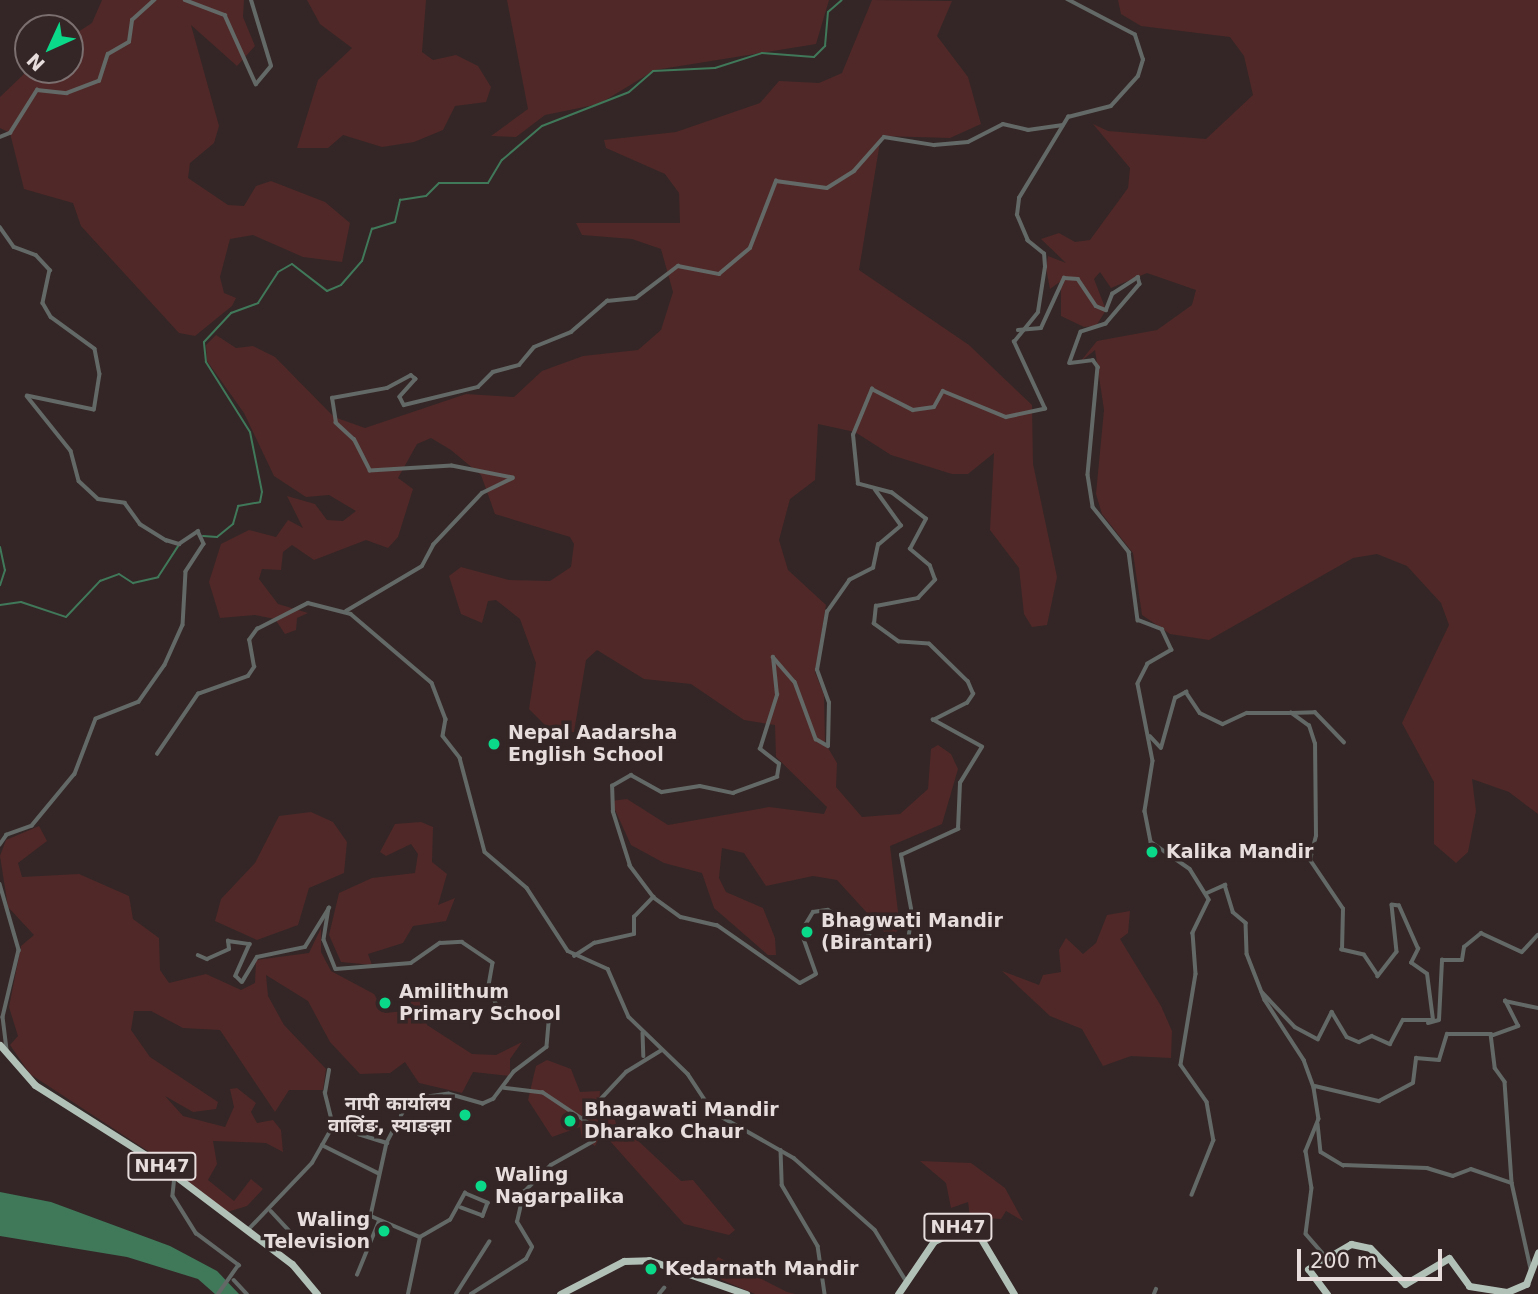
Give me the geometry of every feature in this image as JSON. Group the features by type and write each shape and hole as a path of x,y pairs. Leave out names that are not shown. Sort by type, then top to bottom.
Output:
{"highway":[{"name":"NH47","path":"4,1047 35,1085 175,1176 292,1264 317,1294"},
{"name":"NH47","path":"898,1294 905,1279 934,1241 967,1226 977,1232 1014,1294"},
{"path":"1327,1294 1308,1269 1324,1255 1351,1244 1370,1248 1409,1284 1449,1258 1478,1291 1518,1290 1538,1252"},
{"path":"561,1294 632,1260 661,1261 743,1293"}],"street":[{"path":"0,137 10,133 37,90 67,93 99,80 108,54 128,44 132,20 154,0"},
{"path":"185,0 225,15 256,83 271,66 251,0"},
{"path":"875,490 901,526 878,545 873,568 849,580 827,612 817,670 829,703 828,746 816,739 795,682 773,657 777,695 760,749 780,768 777,778 733,793 700,786 662,792 631,775 612,786 613,812 630,866 653,897 681,917 717,925 800,983 817,974 801,932 813,912 828,910 862,927 881,947 902,948 908,941 912,914 901,855 958,829 960,783 982,747 933,720 967,703 973,694 968,682 929,644 899,642 873,624 876,606 918,598 935,580 930,566 910,549 926,519 914,505 875,490 858,484 853,435 872,389 913,411 934,407 943,391 1006,417 1045,409 1015,347 1018,330 1038,312 1045,267 1044,254 1028,241 1017,215 1019,198 1069,117 1111,106 1138,76 1143,60 1135,35 1068,0"},
{"path":"346,611 422,566 433,545 482,493 513,478 452,466 370,471 354,440 336,423 332,398 387,388 411,375 416,379 400,397 404,405 478,387 493,372 519,365 534,347 564,337 607,301 636,298 678,266 719,274 750,248 776,181 827,188 854,171 884,137 928,145 968,142 1003,124 1028,130 1063,125"},
{"path":"0,227 14,247 36,255 50,270 43,303 51,317 95,349 100,374 94,410 27,396 71,451 75,476 98,499 125,503 140,524 166,540 179,544 198,531 204,544 186,572 188,602 165,665 139,702 96,719 75,774 32,826 7,835 0,845"},
{"path":"1018,330 1041,328 1064,278 1078,279 1096,306 1106,310 1112,294 1138,277 1140,284 1106,324 1081,332 1070,363 1093,360 1098,367 1088,474 1093,507 1129,552 1138,620 1170,638 1169,656 1140,674 1153,761 1144,811 1151,842 1190,869 1207,893"},
{"path":"157,754 198,694 248,676 254,667 249,640 257,629 308,603 346,611 432,684 446,719 443,736 460,758 479,842 527,888 574,956 608,969 623,1008 664,1050 713,1112 781,1150 875,1230 905,1279"},
{"path":"1149,735 1161,748 1175,698 1186,692 1200,713 1223,724 1247,713 1315,712 1344,743"},
{"path":"1291,713 1309,726 1315,744 1316,835 1310,860 1343,909 1342,950 1364,955 1372,971 1385,975 1396,952 1392,905 1399,906 1418,949 1411,964 1427,974 1424,989 1435,1011 1426,1022"},
{"path":"0,884 19,950 3,1017 4,1047"},
{"path":"1192,1195 1214,1140 1207,1102 1181,1065 1196,974 1193,933 1207,893 1225,885 1233,912 1246,923 1247,954 1262,992 1304,1059 1313,1086 1321,1152 1343,1165 1427,1168 1453,1176 1471,1169 1512,1183"},
{"path":"574,956 594,943 634,934 634,917 653,897"},
{"path":"198,955 207,959 229,948 228,942 250,944 236,976 242,982 257,957 305,947 327,907 324,940 336,969 411,963 440,943 477,946 493,963 489,986 498,1008 543,1008 552,1019 547,1048 489,1103 449,1094 421,1098 404,1111 387,1143 368,1209 379,1221 420,1237 443,1227 461,1208 468,1193 488,1203 483,1216 461,1208"},
{"path":"1262,992 1295,1027 1318,1039 1332,1012 1352,1041 1371,1036 1390,1044 1403,1020 1439,1020 1442,960 1462,960 1464,947 1481,933 1522,952 1538,935"},
{"path":"1313,1086 1379,1101 1413,1083 1416,1058 1439,1060 1447,1034 1491,1036 1518,1026 1505,1000 1538,1009"},
{"path":"642,1059 643,1031"},
{"path":"1491,1036 1495,1068 1505,1082 1512,1183 1531,1269"},
{"path":"583,1118 642,1059 664,1050"},
{"path":"246,1231 271,1211 333,1126 326,1094 329,1070"},
{"path":"471,1294 526,1259 532,1247 517,1222 521,1202 551,1165 590,1146 593,1133 583,1118 533,1088 504,1088"},
{"path":"1318,1122 1306,1151 1311,1188 1306,1234 1324,1255"},
{"path":"333,1126 387,1143"},
{"path":"322,1144 378,1172"},
{"path":"781,1150 782,1185 818,1246 825,1294"},
{"path":"175,1176 173,1196 196,1233 239,1265 238,1275 219,1294"},
{"path":"271,1211 295,1237"},
{"path":"357,1275 379,1221"},
{"path":"408,1294 420,1237"},
{"path":"456,1294 489,1242"},
{"path":"234,1280 247,1294"},
{"path":"659,1294 664,1288"}],"shaded area":[{"path":"102,0 244,0 243,17 255,46 237,66 191,25 219,126 214,143 190,163 188,178 228,205 244,206 256,186 271,181 325,202 350,223 342,262 303,257 253,235 230,239 220,277 224,293 236,298 232,306 195,336 179,333 81,226 73,203 24,189 10,133 0,128 0,97 14,84 84,84 84,28 92,23"},
{"path":"307,0 426,0 422,52 433,60 456,55 478,66 491,87 486,102 455,106 443,130 414,142 382,147 343,135 328,148 297,148 318,80 352,48 320,24"},
{"path":"507,0 829,0 816,44 655,70 599,104 545,115 516,137 491,136 528,109"},
{"path":"872,0 952,1 937,36 968,77 981,124 950,138 881,136 859,270 969,345 1032,405 1033,464 1057,577 1047,625 1032,627 1024,614 1019,568 990,530 994,453 968,474 952,474 891,455 855,432 818,424 815,480 790,499 779,540 788,570 826,605 815,672 824,695 825,743 837,763 836,787 862,817 900,814 928,789 931,749 938,745 951,754 958,769 942,824 890,846 900,928 890,938 837,880 813,876 766,886 744,853 722,848 719,878 726,892 763,908 775,938 776,955 768,955 714,908 702,873 664,863 631,845 611,801 627,799 668,825 769,807 824,814 827,807 776,757 775,725 744,720 691,684 644,679 597,650 586,660 574,732 551,731 529,709 536,663 520,619 496,600 488,601 482,623 461,614 449,576 461,567 509,580 550,581 571,567 574,544 570,537 495,514 481,475 451,450 431,438 417,444 398,478 413,489 398,537 388,548 366,540 314,560 292,545 283,552 281,570 262,569 259,579 278,604 308,613 297,618 296,630 285,634 275,619 255,615 220,618 209,582 221,544 249,530 276,537 288,520 303,528 287,496 315,504 327,520 343,521 356,511 329,495 306,497 274,476 244,413 207,361 206,345 216,335 236,348 253,346 275,357 334,417 365,428 466,394 514,397 542,371 583,356 638,350 661,330 673,292 661,249 632,239 582,235 576,223 680,223 679,193 665,174 606,148 604,140 676,132 760,103 779,81 819,83 842,73"},
{"path":"1118,0 1538,0 1538,814 1509,792 1472,779 1476,811 1468,852 1456,863 1434,844 1434,782 1402,723 1449,625 1441,603 1407,566 1377,554 1353,558 1209,640 1170,634 1142,615 1133,553 1102,514 1096,494 1104,410 1095,350 1080,362 1097,341 1157,330 1192,305 1196,290 1147,273 1111,288 1100,272 1094,279 1106,310 1096,326 1084,327 1061,316 1061,281 1050,289 1046,268 1048,256 1066,263 1041,239 1059,233 1075,242 1090,240 1128,188 1130,168 1093,124 1108,131 1206,139 1253,95 1244,56 1230,37 1141,26 1121,14"},
{"path":"311,812 333,822 347,842 344,873 309,888 298,925 257,940 215,921 221,899 255,863 279,816"},
{"path":"421,822 433,827 432,862 447,874 438,905 455,898 446,921 413,926 403,943 368,954 372,965 341,962 329,935 339,893 372,878 415,873 418,854 411,844 386,856 380,852 395,824"},
{"path":"39,826 47,841 18,863 22,877 79,874 129,896 133,919 159,938 160,970 169,983 206,974 241,990 255,983 256,960 309,953 321,928 321,952 331,971 374,994 385,1013 405,1011 417,993 427,1025 472,1054 496,1055 522,1042 510,1059 510,1076 473,1072 462,1093 419,1083 405,1062 390,1073 360,1074 330,1042 308,1001 266,975 268,996 284,1025 326,1069 323,1090 289,1090 275,1112 220,1030 183,1028 151,1011 134,1011 131,1030 150,1057 218,1102 216,1109 193,1112 165,1096 183,1116 225,1127 234,1107 230,1089 237,1088 256,1103 251,1112 257,1123 273,1120 281,1130 283,1152 266,1143 213,1141 217,1164 208,1180 234,1201 251,1179 263,1189 247,1206 224,1213 163,1161 30,1074 10,1045 18,1036 9,1007 21,946 34,935 8,907 0,856 6,840"},
{"path":"1130,911 1128,933 1120,939 1161,1006 1172,1031 1171,1058 1131,1056 1103,1066 1082,1029 1050,1016 1002,971 1039,985 1043,975 1061,972 1059,950 1066,938 1083,954 1096,943 1107,915"},
{"path":"547,1060 571,1069 580,1092 600,1091 599,1109 615,1120 618,1131 633,1136 681,1181 693,1180 735,1230 729,1235 684,1224 602,1132 595,1146 582,1138 580,1127 552,1137 528,1100 536,1066"},
{"path":"920,1161 971,1163 1005,1188 1023,1221 1006,1211 1001,1219 970,1217 968,1202 951,1208 946,1183"},
{"path":"0,1192 51,1202 170,1246 217,1271 239,1294 215,1294 198,1279 127,1257 0,1236"},
{"path":"718,1257 795,1294 755,1294 708,1274"}],"waterway":[{"path":"203,536 217,537 233,524 238,506 260,502 262,492 250,432 206,362 204,342 231,313 258,303 278,272 292,264 327,291 341,285 362,261 372,229 395,222 400,200 426,196 439,183 488,183 502,160 542,126 629,92 653,71 715,68 762,53 814,57 825,46 828,12 842,0"},
{"path":"0,605 21,602 66,617 100,581 119,574 133,583 158,577 179,545"},
{"path":"0,547 5,570 0,585"}],"place":[{"name":"Nepal Aadarsha English School","path":"494,744"},
{"name":"Kalika Mandir","path":"1152,852"},
{"name":"Bhagwati Mandir (Birantari)","path":"807,932"},
{"name":"Amilithum Primary School","path":"385,1003"},
{"name":"नापी कार्यालय वालिंङ, स्याङझा","path":"465,1115"},
{"name":"Bhagawati Mandir Dharako Chaur","path":"570,1121"},
{"name":"Waling Nagarpalika","path":"481,1186"},
{"name":"Waling Television","path":"384,1231"},
{"name":"Kedarnath Mandir","path":"651,1269"}]}
